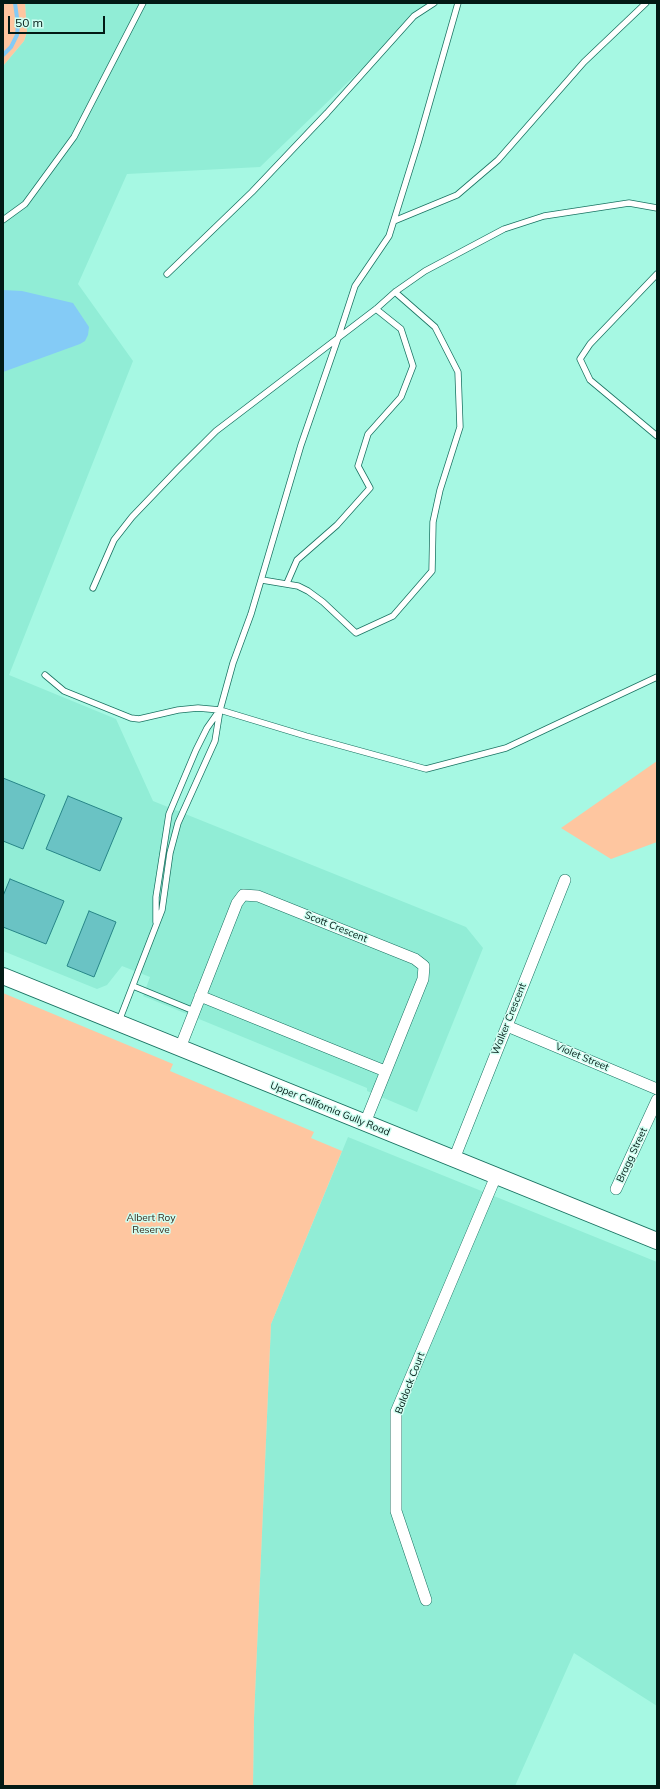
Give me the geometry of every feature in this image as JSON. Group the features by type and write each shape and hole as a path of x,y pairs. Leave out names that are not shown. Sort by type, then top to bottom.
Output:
{"street":[{"name":"Walker Crescent","path":"454,1159 565,880"},
{"name":"Scott Crescent","path":"180,1048 237,903 243,895 247,894 258,896 408,956 420,961 424,966 423,979 365,1123"},
{"name":"Upper California Gully Road","path":"3,976 657,1241"},
{"path":"200,996 386,1071"},
{"name":"Violet Street","path":"506,1026 657,1089"},
{"name":"Bragg Street","path":"616,1189 657,1100"},
{"name":"Baldock Court","path":"426,1600 396,1511 396,1412 496,1176"}],"lane":[{"path":"3,220 25,204 74,137 143,3"},
{"path":"167,274 252,192 327,113 414,16 434,3"},
{"path":"118,1023 162,910 175,834 182,812 216,741 220,710 233,662 262,580 301,445 355,286 389,236 418,143 458,3"},
{"path":"394,221 457,195 498,160 584,62 646,3"},
{"path":"93,588 114,540 132,517 216,431 376,309 395,292 425,271 504,229 544,216 629,204 657,208"},
{"path":"657,274 590,344 580,359 590,380 657,436"},
{"path":"262,580 298,586 324,602 356,633 393,616 432,571 433,522 440,490 460,427 458,372 435,327 395,292"},
{"path":"287,583 297,560 337,525 370,488 358,466 368,434 401,397 413,366 401,329 376,309"},
{"path":"45,675 64,691 131,718 139,719 178,710 198,708 220,710 306,736 426,769 506,748 657,677"},
{"path":"155,926 156,897 168,814 207,728 220,710"},
{"path":"133,986 194,1011"}],"shaded area":[{"path":"25,3 430,3 260,167 127,174 78,284 133,361 9,675 116,719 153,801 466,927 483,948 417,1112 367,1091 367,1088 143,996 150,977 122,966 107,985 97,989 3,951 3,66 24,41 27,32"},
{"path":"348,1137 657,1262 657,1706 574,1653 515,1786 253,1786 254,1718 271,1324"}],"green space":[{"path":"3,3 25,3 27,32 24,41 3,66"},
{"path":"657,761 657,842 611,859 561,828"},
{"name":"Albert Roy Reserve","path":"3,993 173,1064 170,1071 314,1132 311,1138 342,1151 271,1324 254,1718 253,1786 3,1786"}],"water":[{"path":"3,290 22,291 73,303 89,327 88,335 85,341 3,372"}],"building":[{"path":"3,778 45,795 23,849 3,841"},
{"path":"68,796 122,818 100,871 46,849"},
{"path":"10,879 64,901 46,944 3,927 3,896"},
{"path":"89,911 116,922 94,977 67,966"}],"waterway":[{"path":"3,55 11,47 17,35 18,25 15,3"}]}
